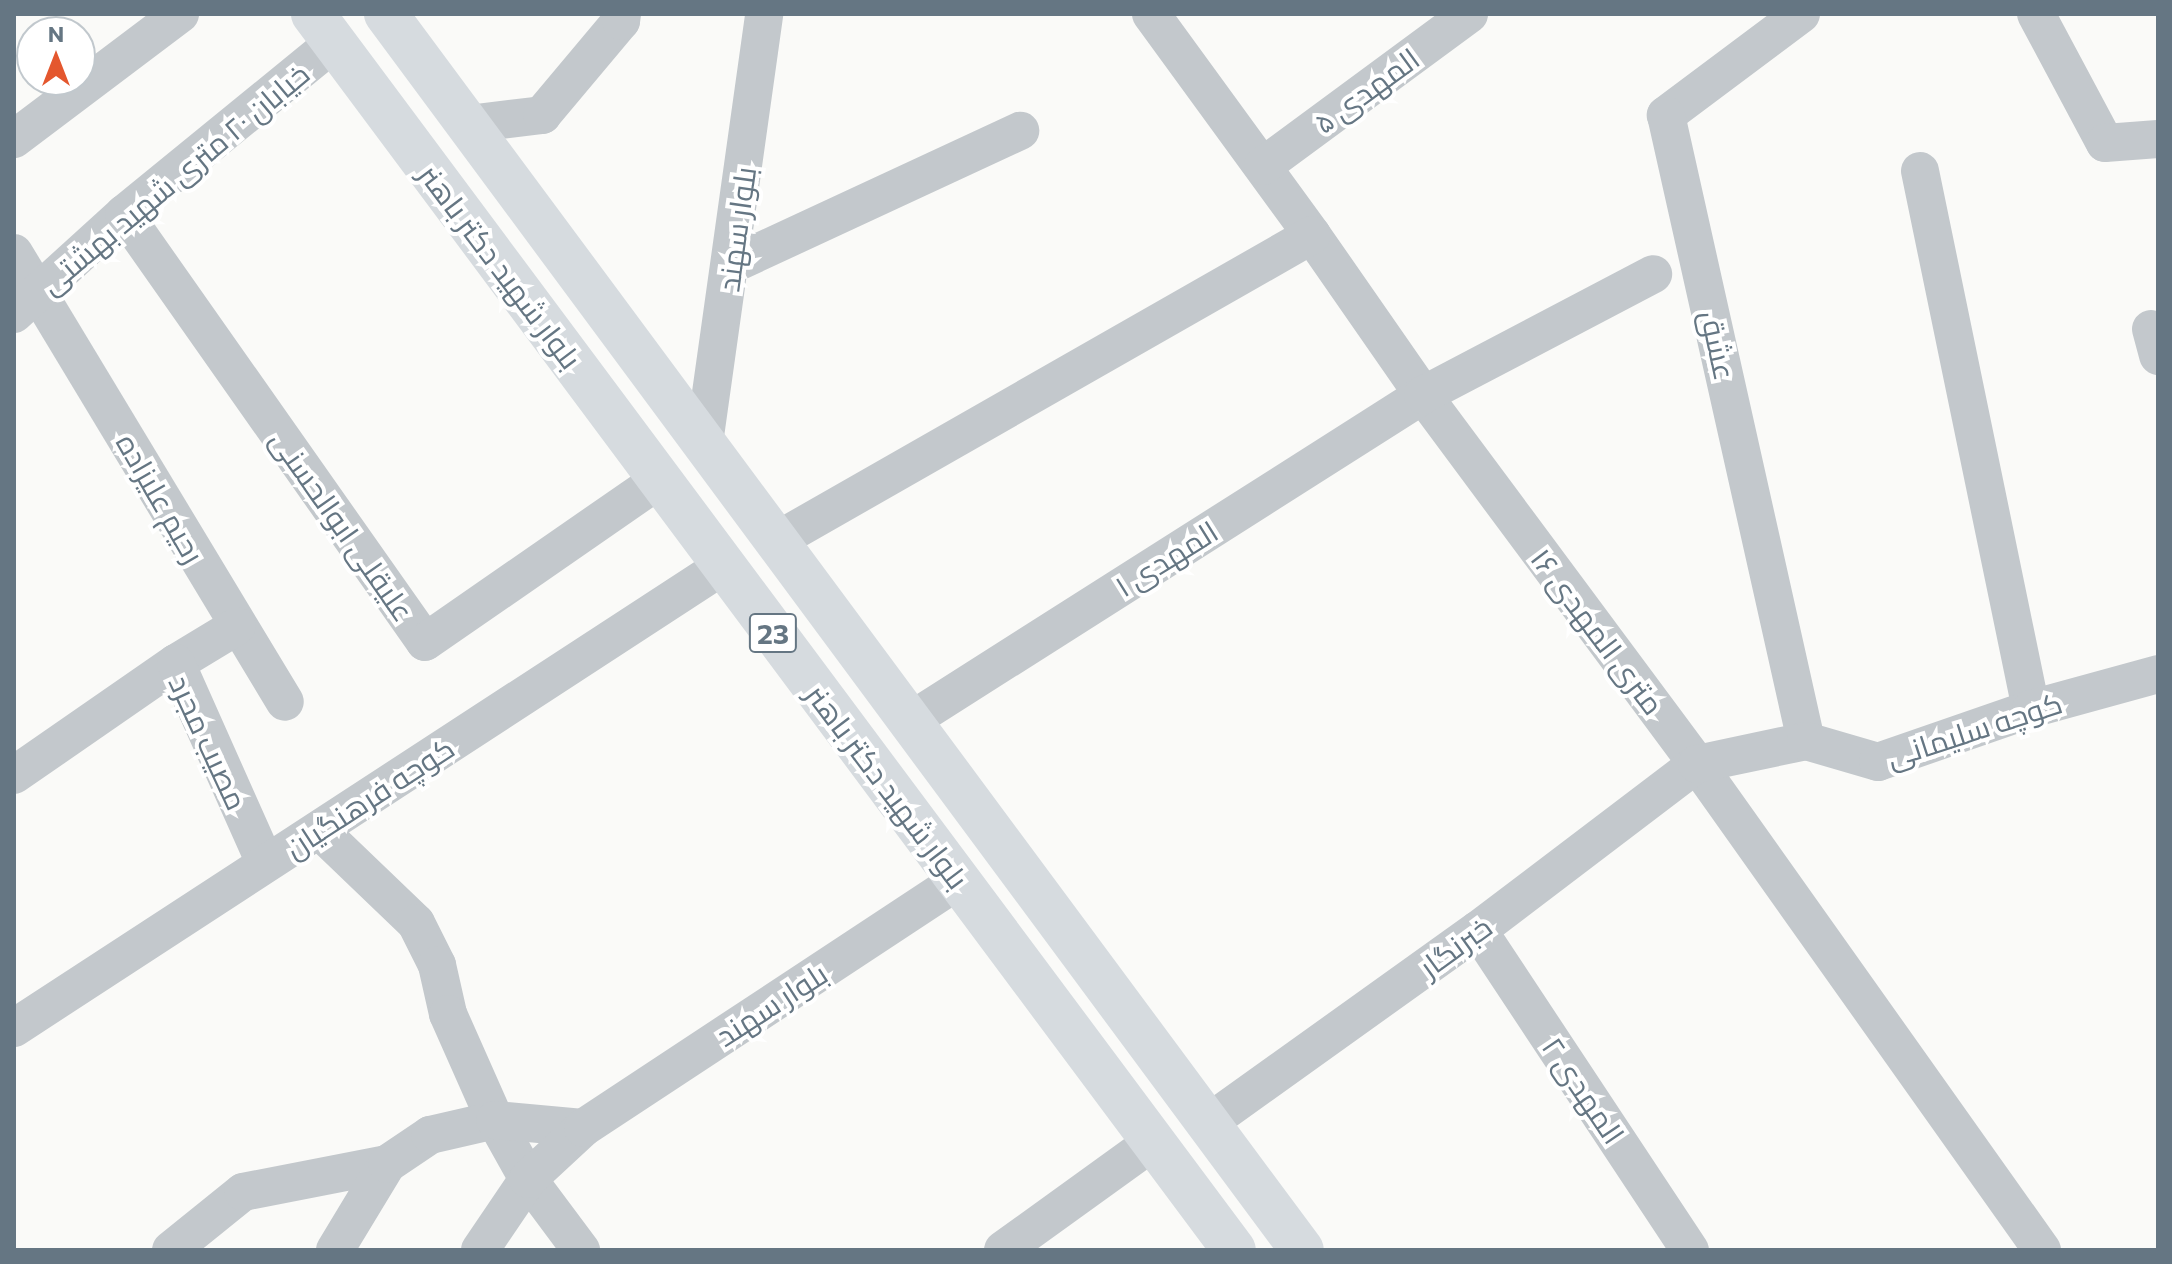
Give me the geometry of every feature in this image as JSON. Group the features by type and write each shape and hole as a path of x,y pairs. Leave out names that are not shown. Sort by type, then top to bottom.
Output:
{"main road":[{"path":"324,28 368,14"},
{"name":"بلوار شهید دکتر باهنر","path":"386,14 1302,1250"},
{"name":"بلوار شهید دکتر باهنر","path":"324,28 1234,1250"},
{"path":"659,480 704,443"}],"street":[{"path":"14,139 180,14"},
{"path":"468,124 542,115 621,21 622,14"},
{"name":"بلوار سهند","path":"704,443 764,14"},
{"name":"۱۶ متری المهدی","path":"1151,14 1263,166 1423,395 1697,764 2042,1250"},
{"name":"المهدی ۵","path":"1263,166 1469,14"},
{"name":"عشق","path":"1801,14 1666,115 1806,741"},
{"path":"2036,14 2105,143 2158,139"},
{"name":"خیابان ۲۰ متری شهید بهشتی","path":"27,303 324,28"},
{"path":"731,265 1020,131"},
{"path":"1920,171 2031,709"},
{"name":"علیقلی ابوالحسنی","path":"124,214 425,642 659,480"},
{"path":"776,541 1312,235"},
{"name":"رحیم علیزاده","path":"14,253 27,303 285,702"},
{"name":"المهدی ۱","path":"910,721 1423,395 1653,274"},
{"name":"کوچه فرهنگیان","path":"14,1028 723,566"},
{"path":"176,663 237,626"},
{"name":"مصیب مجرد","path":"14,775 176,663 265,863"},
{"name":"کوچه سلیمانی","path":"1697,764 1806,741 1878,762 2031,709 2158,674"},
{"name":"خبرنگار","path":"1208,1123 1478,930 1697,764"},
{"path":"319,830 416,923 437,965 448,1014 495,1120 528,1179 581,1250"},
{"name":"بلوار سهند","path":"480,1250 528,1179 583,1128 958,881"},
{"name":"المهدی ۲","path":"1478,930 1690,1250"},
{"path":"171,1250 243,1192 387,1164 430,1135 495,1120 583,1128"},
{"path":"1003,1250 1153,1142"},
{"path":"335,1250 387,1164"}]}
